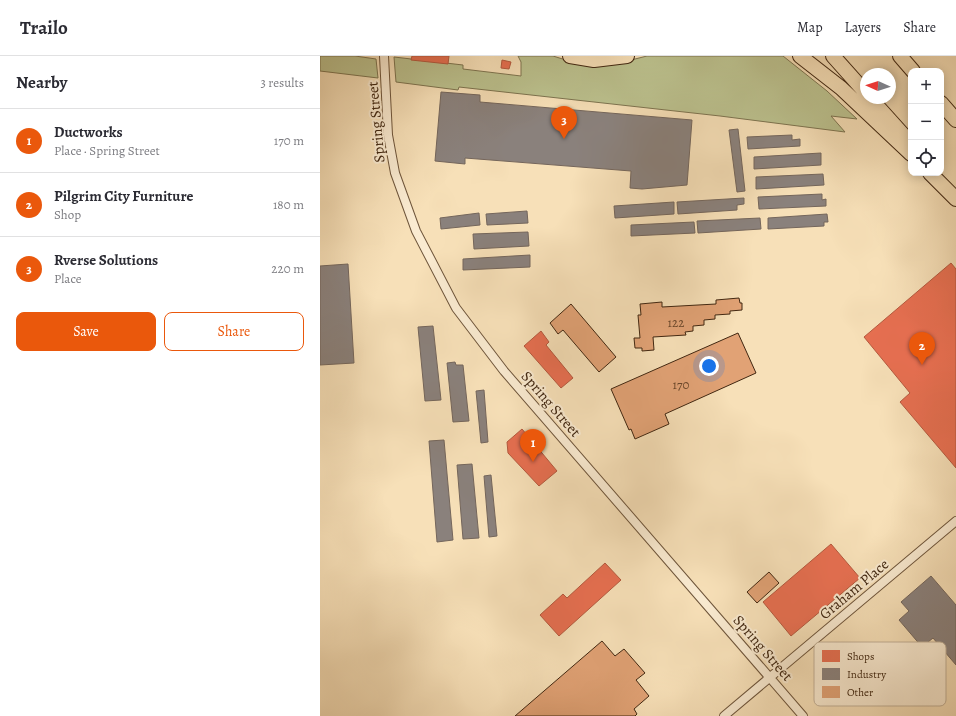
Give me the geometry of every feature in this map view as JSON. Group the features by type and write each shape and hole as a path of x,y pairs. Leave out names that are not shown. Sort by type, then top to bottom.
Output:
{"highway":[{"path":"570,56 594,60 627,56"},
{"path":"800,56 825,74 860,95"},
{"path":"833,56 860,90"},
{"path":"900,56 910,68"},
{"path":"871,104 908,148"},
{"path":"871,104 908,148"},
{"path":"942,104 954,117"},
{"path":"933,176 956,198"},
{"path":"940,176 956,194"}],"street":[{"name":"Spring Street","path":"384,56 388,135 395,173 418,237 456,308 504,371 803,716"},
{"name":"Graham Place","path":"724,716 956,521"}],"green space":[{"path":"320,56 355,56 376,59 378,78 320,71"},
{"path":"518,56 553,56 569,61 631,60 647,56 783,56 827,91 857,119 831,116 845,132 720,116 459,87 458,90 396,82 394,57 463,65 463,69 521,76 521,62"}],"building: Shops":[{"path":"412,56 449,56 448,64 411,60"},
{"path":"502,60 511,62 509,69 501,68"},
{"path":"951,263 956,269 956,468 900,402 910,393 864,337"},
{"path":"541,331 549,342 546,345 573,378 561,388 524,346"},
{"path":"522,429 557,471 539,486 508,453 507,442"},
{"path":"831,544 860,578 791,636 763,602"},
{"path":"605,563 621,580 559,636 540,615 563,594 567,598"}],"building: Industry":[{"path":"441,92 480,95 480,102 692,120 687,185 642,189 630,188 631,171 465,158 465,164 435,161"},
{"path":"738,129 745,191 737,192 729,130"},
{"path":"792,135 792,140 800,139 800,146 748,149 747,137"},
{"path":"821,153 821,165 754,169 754,157"},
{"path":"823,174 824,185 756,189 756,177"},
{"path":"822,194 822,200 826,199 826,206 759,209 758,197"},
{"path":"744,198 744,204 737,205 737,210 678,214 677,202"},
{"path":"674,202 674,214 615,218 614,206"},
{"path":"527,211 528,223 487,225 486,214"},
{"path":"479,213 480,225 441,229 440,218"},
{"path":"827,214 828,222 824,222 824,226 768,229 768,218"},
{"path":"760,218 761,229 698,233 697,221"},
{"path":"694,222 695,233 631,236 631,225"},
{"path":"528,232 529,246 474,249 473,234"},
{"path":"530,255 530,267 463,270 463,259"},
{"path":"348,264 354,363 320,365 320,266"},
{"path":"433,326 441,400 425,401 418,327"},
{"path":"455,362 456,365 463,365 469,421 453,422 447,363"},
{"path":"484,390 488,442 481,443 476,391"},
{"path":"444,440 453,540 437,542 429,441"},
{"path":"472,464 479,538 463,539 457,465"},
{"path":"491,475 497,536 489,537 484,476"},
{"path":"931,576 956,605 956,665 946,653 946,642 936,642 933,638 928,642 918,642 899,620 909,611 901,602"}],"building: Other":[{"path":"739,298 740,303 742,303 742,310 730,311 730,314 715,315 715,319 704,320 704,325 693,326 693,331 685,332 686,335 653,337 654,350 642,351 642,348 635,348 634,338 640,338 638,315 641,315 640,304 662,302 662,307 716,304 716,300"},
{"path":"571,304 616,357 599,372 563,330 558,334 550,323"},
{"path":"738,333 756,373 665,414 669,424 635,439 631,429 629,430 611,389"},
{"path":"769,572 779,583 757,603 747,592"},
{"path":"602,641 615,656 624,649 645,673 636,680 649,696 634,709 637,714 635,716 515,716"}],"place":[{"name":"Rverse Solutions","path":"564,139"},
{"name":"Pilgrim City Furniture","path":"922,365"},
{"name":"Ductworks","path":"533,462"}]}
